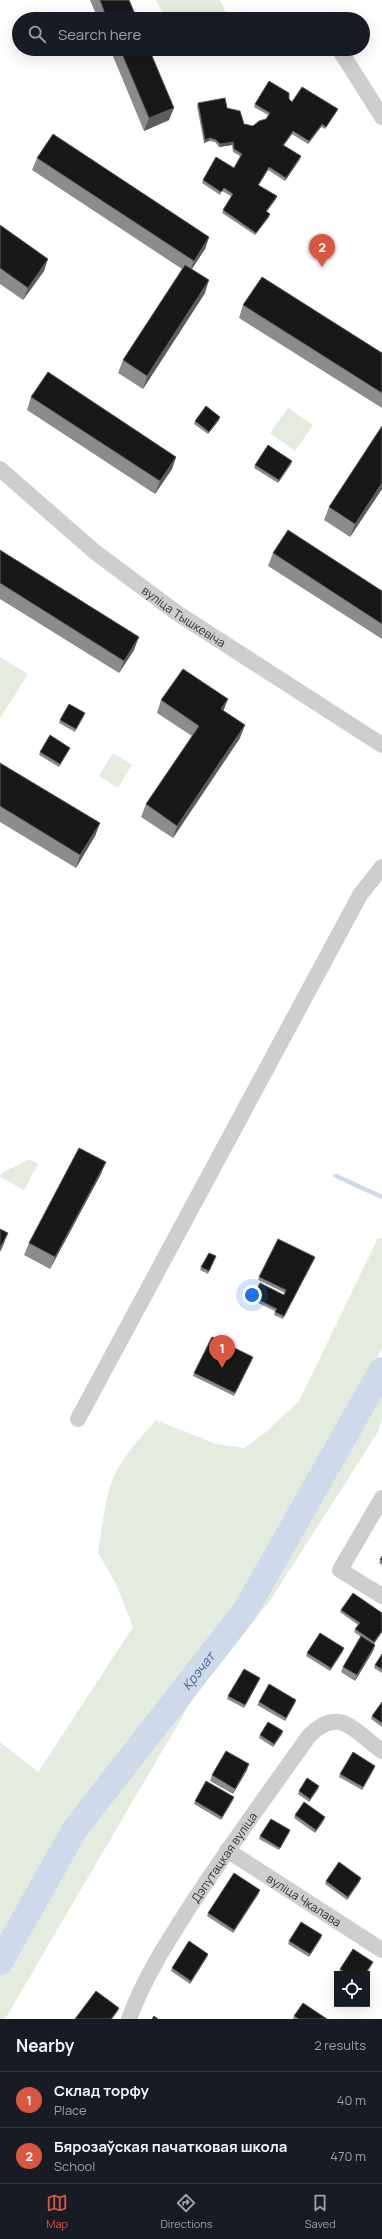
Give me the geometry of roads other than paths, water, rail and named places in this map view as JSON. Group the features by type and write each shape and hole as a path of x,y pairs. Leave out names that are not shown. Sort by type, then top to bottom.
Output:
{"street":[{"path":"343,56 382,116"},
{"name":"вуліца Тышкевіча","path":"0,469 95,552 168,606 382,745"},
{"path":"78,1419 360,895 382,867"},
{"path":"382,1498 340,1570 382,1596"},
{"name":"Дэпутацкая вуліца","path":"129,2019 139,1992 164,1946 227,1850 309,1736 324,1722 333,1720 342,1722 382,1751"},
{"name":"вуліца Чкалава","path":"227,1850 382,1950"}],"waterway":[{"path":"336,1176 382,1197"},
{"name":"Крэчат","path":"0,1962 75,1829 245,1611 382,1370"}],"place":[{"name":"Бярозаўская пачатковая школа","path":"322,267"},
{"name":"Склад торфу","path":"222,1368"}]}
